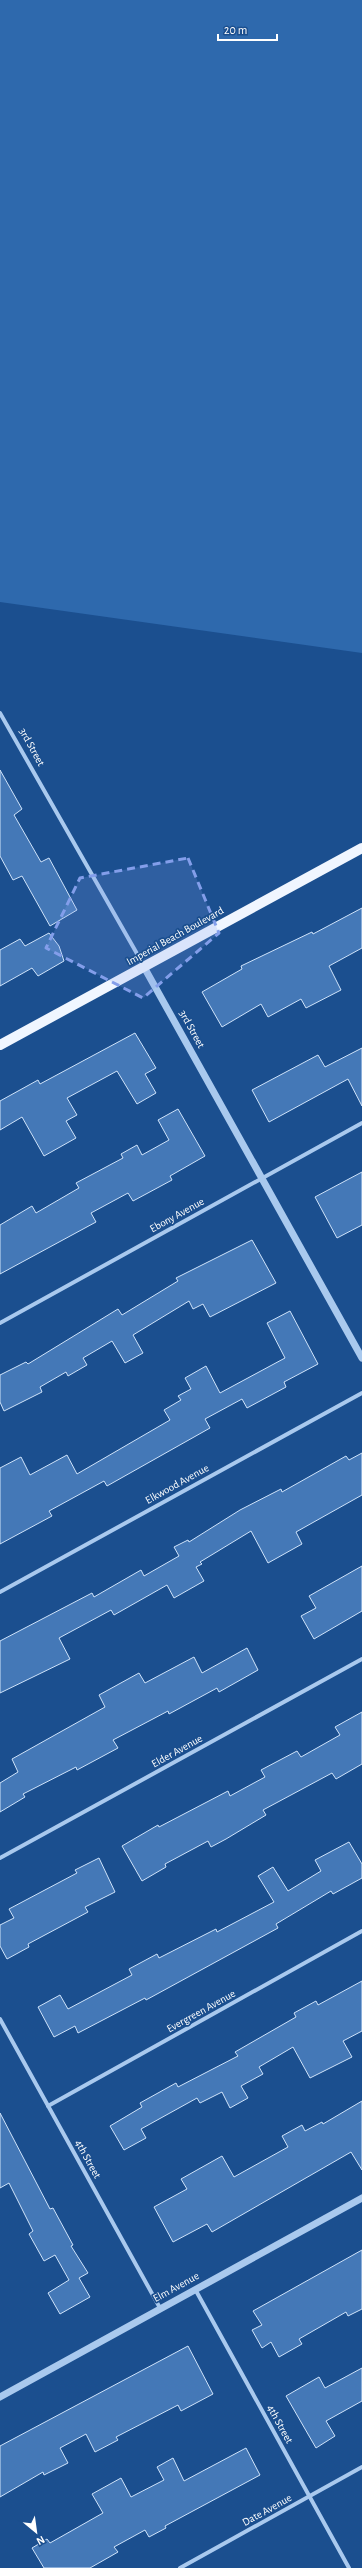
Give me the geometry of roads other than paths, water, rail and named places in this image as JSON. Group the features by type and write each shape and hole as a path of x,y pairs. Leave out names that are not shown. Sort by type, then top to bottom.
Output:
{"main road":[{"name":"Imperial Beach Boulevard","path":"0,1045 362,848"}],"street":[{"name":"3rd Street","path":"0,713 144,967 362,1358"},
{"name":"Ebony Avenue","path":"0,1323 362,1123"},
{"name":"Elkwood Avenue","path":"0,1592 362,1393"},
{"name":"Elder Avenue","path":"0,1858 362,1660"},
{"name":"Evergreen Avenue","path":"48,2106 362,1931"},
{"name":"4th Street","path":"0,2019 160,2308"},
{"name":"Elm Avenue","path":"0,2396 362,2198"},
{"name":"4th Street","path":"195,2289 349,2568"},
{"name":"Date Avenue","path":"180,2568 362,2467"}]}
